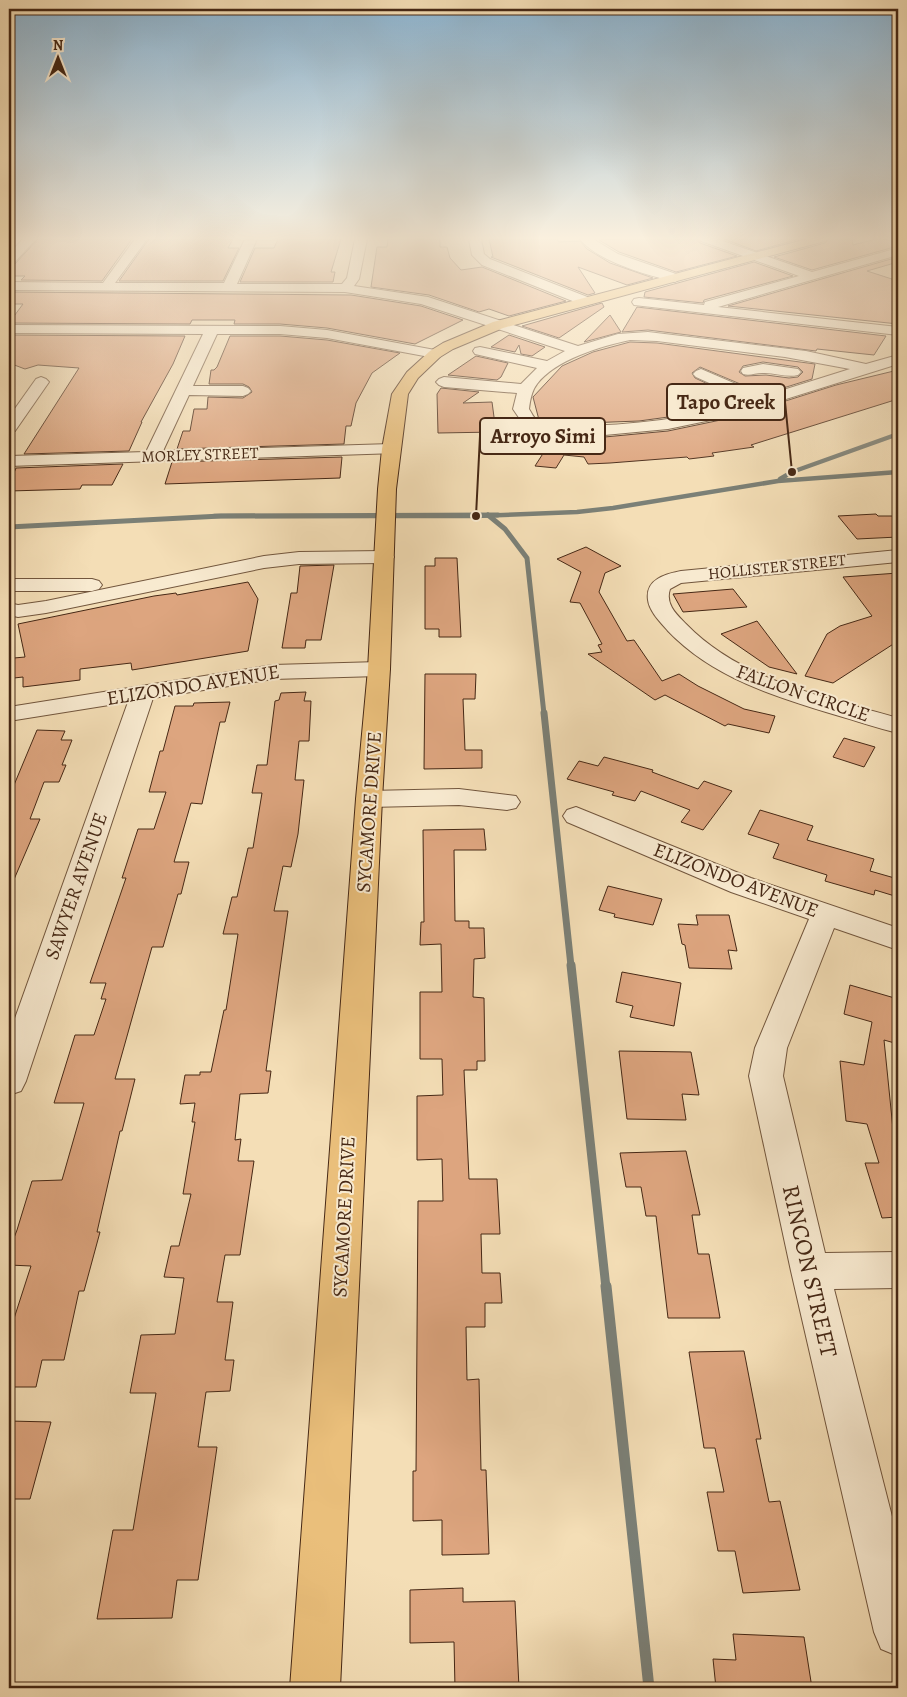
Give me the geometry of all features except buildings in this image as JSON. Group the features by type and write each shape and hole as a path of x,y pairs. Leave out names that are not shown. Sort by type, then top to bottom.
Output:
{"main road":[{"name":"SYCAMORE DRIVE","path":"315,1688 391,449 400,394 412,376 435,354 468,336 523,318"}],"street":[{"path":"478,318 578,352"},
{"path":"780,318 898,331"},
{"path":"9,329 212,329 311,332 435,354"},
{"path":"152,456 212,329"},
{"path":"867,369 811,356 644,336 624,337 578,352 550,366 532,381 523,395 521,409 528,421 538,428 551,431 594,430 668,424 701,419 763,401 867,369 898,359"},
{"path":"480,351 550,366"},
{"path":"748,371 759,368 771,369 828,381"},
{"path":"701,374 763,401"},
{"path":"9,428 41,382"},
{"path":"444,382 527,389"},
{"path":"184,390 243,390"},
{"name":"MORLEY STREET","path":"9,461 391,449"},
{"path":"9,609 18,611 46,607 280,560 348,556 385,549"},
{"name":"HOLLISTER STREET","path":"658,588 663,583 681,577 898,556"},
{"path":"9,586 92,585 140,588"},
{"name":"FALLON CIRCLE","path":"658,588 658,600 663,611 678,631 700,650 729,668 764,684 898,726"},
{"name":"ELIZONDO AVENUE","path":"9,714 273,672 379,669"},
{"name":"SAWYER AVENUE","path":"9,1080 143,692"},
{"path":"369,799 459,797 507,802"},
{"name":"ELIZONDO AVENUE","path":"576,816 741,885 898,939"},
{"name":"RINCON STREET","path":"825,915 770,1048 766,1076 810,1270 898,1632"},
{"path":"810,1270 898,1270"}],"waterway":[{"path":"780,479 792,472 898,434"},
{"path":"489,515 577,512 613,508 778,481 898,472"},
{"path":"221,516 488,515"},
{"path":"488,515 498,515"},
{"path":"214,516 221,516"},
{"path":"9,527 221,516"},
{"path":"221,516 489,516"},
{"path":"489,516 505,529 527,558 544,714"},
{"path":"544,713 571,966"},
{"path":"571,965 606,1288"},
{"path":"606,1286 649,1688"}],"place":[{"name":"Tapo Creek","path":"792,472"},
{"name":"Arroyo Simi","path":"476,516"}]}
